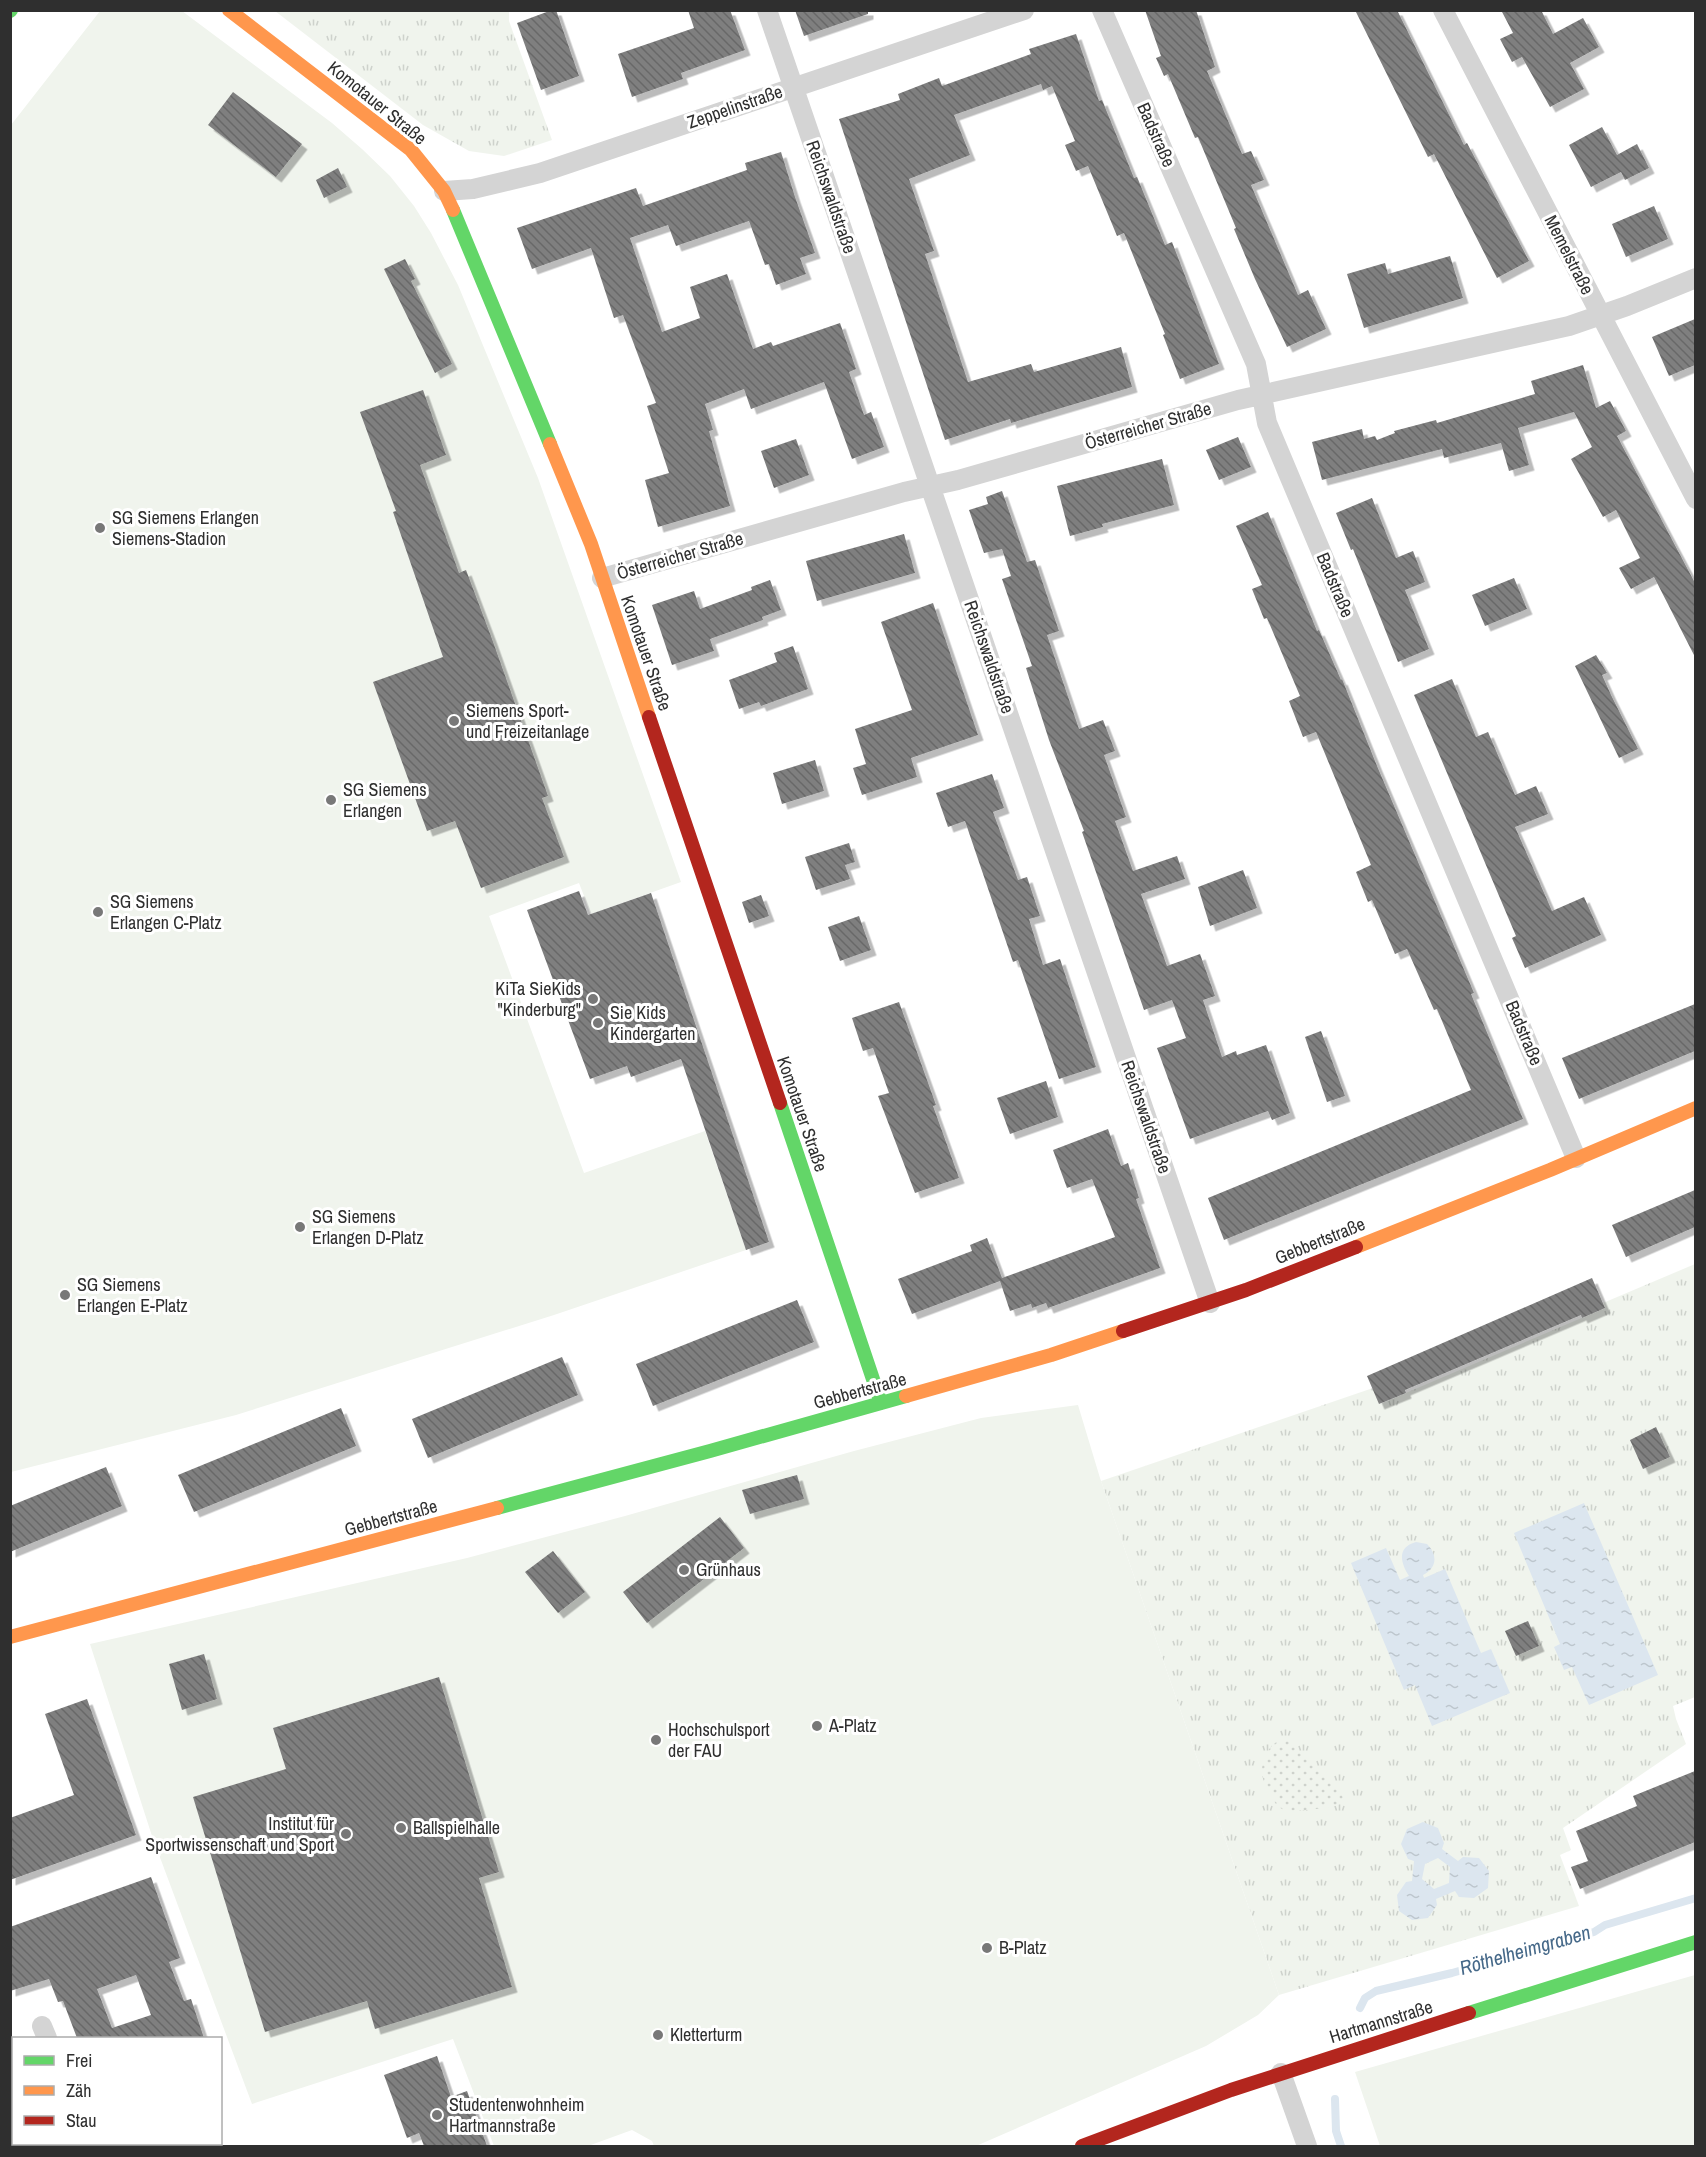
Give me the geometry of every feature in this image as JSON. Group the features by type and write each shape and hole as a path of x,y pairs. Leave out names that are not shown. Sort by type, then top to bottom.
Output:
{"street":[{"name":"Komotauer Straße","path":"229,10 400,139 424,164 444,191 474,257 586,533 881,1403"},
{"name":"Reichswaldstraße","path":"768,10 1210,1303"},
{"name":"Zeppelinstraße","path":"444,191 473,189 540,173 1024,10"},
{"name":"Badstraße","path":"1102,10 1256,364 1267,423 1576,1158"},
{"name":"Memelstraße","path":"1443,10 1695,499"},
{"name":"Österreicher Straße","path":"602,578 893,495 1262,394 1569,326 1627,306 1695,278"},
{"name":"Gebbertstraße","path":"10,1637 710,1451 1051,1355 1210,1303 1576,1158 1695,1108"},
{"name":"Hartmannstraße","path":"1082,2146 1322,2059 1695,1942"},
{"path":"1284,2072 1307,2146"}],"green space":[{"name":"SG Siemens Erlangen","path":"100,11 182,11 332,123 362,149 390,176 414,206 431,233 458,285 538,478 681,882 591,914 579,883 489,916 584,1173 705,1131 746,1250 554,1315 236,1415 11,1472 11,125"},
{"path":"275,11 509,11 509,21 552,140 504,156 469,151 423,125"},
{"path":"1695,1264 1695,1697 1673,1706 1686,1744 1563,1828 1571,1850 1560,1855 1579,1906 1279,1995 1101,1481 1373,1388 1380,1404 1605,1308 1603,1303"},
{"name":"Hochschulsport der FAU","path":"1078,1405 1100,1478 1279,1995 1258,2015 1206,2046 976,2146 654,2146 652,2141 632,2130 588,2146 494,2146 453,2039 252,2104 152,1836 90,1644 467,1558 981,1418"},
{"path":"1283,1739 1340,1788 1343,1798 1338,1805 1319,1809 1286,1810 1277,1805 1264,1780 1262,1767 1269,1749"},
{"path":"1695,1975 1695,2146 1380,2146 1355,2072"}],"water":[{"path":"1584,1503 1658,1675 1589,1705 1572,1667 1564,1670 1554,1647 1560,1644 1514,1533"},
{"path":"1416,1542 1427,1544 1433,1552 1433,1565 1423,1575 1424,1578 1445,1569 1481,1653 1491,1649 1510,1693 1432,1726 1415,1685 1404,1690 1351,1563 1386,1548 1400,1580 1409,1576 1402,1560 1403,1551"},
{"path":"1423,1822 1438,1828 1444,1843 1442,1849 1458,1861 1463,1857 1479,1858 1489,1871 1488,1888 1474,1898 1459,1897 1455,1891 1436,1899 1437,1905 1428,1918 1412,1920 1399,1911 1397,1895 1406,1882 1412,1881 1414,1861 1408,1859 1401,1844 1407,1829","holes":["1438,1858 1450,1867 1449,1883 1434,1889 1422,1879 1425,1864"]}],"building":[{"path":"556,10 579,76 541,90 517,23"},
{"path":"688,10 730,10 745,50 681,73 683,79 632,97 618,54 694,28"},
{"path":"795,10 868,10 868,14 804,36"},
{"path":"1145,10 1196,10 1215,67 1207,71 1242,154 1251,151 1264,180 1251,185 1298,295 1308,290 1326,329 1287,347 1255,279 1198,137 1195,138 1168,74 1164,76 1156,58 1161,56"},
{"path":"1355,10 1397,10 1464,145 1467,143 1529,261 1497,278 1434,154 1428,157"},
{"path":"1501,10 1541,10 1553,34 1583,18 1599,47 1570,63 1584,89 1550,107 1522,57 1512,62 1500,39 1513,33"},
{"path":"1076,34 1099,101 1102,100 1165,245 1172,242 1219,364 1180,379 1163,335 1165,334 1124,233 1117,236 1088,166 1076,171 1065,145 1075,141 1052,86 1043,90 1041,84 954,115 970,155 909,179 934,251 925,254 968,382 1031,364 1034,372 1121,347 1132,387 1011,423 1010,419 945,440 839,119 900,100 898,94 939,78 942,86 1031,54 1029,49"},
{"path":"233,92 302,144 276,177 208,125"},
{"path":"1602,127 1617,155 1637,144 1649,168 1625,180 1621,172 1591,187 1569,145"},
{"path":"781,152 815,253 800,258 806,274 776,285 769,264 765,265 749,221 676,246 668,225 630,238 662,332 700,318 690,287 727,274 753,349 771,342 773,346 840,323 856,369 849,372 864,415 871,412 884,447 852,459 824,382 751,409 744,389 705,404 713,430 709,431 730,506 658,527 645,480 669,473 647,406 656,403 623,315 614,318 591,248 532,269 517,228 636,188 643,206 747,170 745,163"},
{"path":"338,168 347,187 324,198 316,180"},
{"path":"1654,206 1668,239 1626,257 1612,224"},
{"path":"1450,256 1463,298 1364,328 1347,274 1385,263 1388,274"},
{"path":"405,259 415,279 411,281 452,364 435,373 384,269"},
{"path":"1695,319 1695,365 1669,376 1652,337"},
{"path":"1583,365 1596,408 1610,401 1626,431 1617,436 1695,583 1695,657 1654,577 1631,589 1619,568 1640,558 1616,510 1603,517 1571,459 1592,447 1574,412 1518,428 1529,465 1509,471 1501,443 1444,458 1442,449 1322,480 1312,442 1362,429 1364,439 1375,436 1377,440 1395,433 1394,431 1436,420 1437,423 1535,394 1531,381"},
{"path":"423,390 446,455 420,465 459,573 466,570 492,639 548,796 542,798 564,857 481,888 455,821 427,831 373,682 443,657 393,512 396,511 360,412"},
{"path":"1238,437 1251,467 1219,480 1206,450"},
{"path":"796,439 809,475 774,488 761,451"},
{"path":"1162,459 1174,505 1102,524 1103,527 1070,536 1057,486"},
{"path":"1002,491 1027,562 1035,560 1059,631 1047,635 1079,729 1103,720 1115,751 1104,755 1126,817 1115,821 1133,871 1177,856 1185,879 1141,894 1167,966 1200,954 1215,996 1203,1000 1222,1057 1236,1051 1237,1055 1266,1045 1290,1113 1272,1120 1268,1111 1190,1139 1157,1048 1186,1038 1172,1000 1144,1010 1026,668 1032,666 1002,579 1011,576 1002,549 984,553 969,510 988,504 986,497"},
{"path":"1372,498 1396,558 1413,551 1425,582 1405,590 1429,649 1398,662 1353,549 1351,550 1336,513"},
{"path":"1268,512 1317,631 1319,630 1342,679 1474,993 1471,994 1523,1119 1224,1240 1208,1198 1471,1090 1437,1009 1434,1010 1407,949 1395,954 1372,900 1368,902 1356,872 1371,865 1316,732 1303,737 1289,701 1300,696 1267,618 1264,619 1252,589 1262,585 1236,526"},
{"path":"904,534 915,573 817,601 806,561"},
{"path":"1514,578 1527,609 1485,626 1472,595"},
{"path":"770,580 781,610 762,617 763,620 710,639 714,651 672,665 652,605 694,591 700,609 752,590 751,587"},
{"path":"933,603 978,735 911,758 917,777 862,795 853,768 866,764 855,729 912,710 881,622"},
{"path":"793,646 808,689 761,706 759,702 739,709 729,680 777,662 774,653"},
{"path":"1596,655 1607,673 1602,675 1638,749 1619,758 1575,666"},
{"path":"1452,679 1476,737 1488,732 1515,795 1536,786 1548,814 1515,827 1552,911 1584,897 1601,935 1525,968 1512,938 1516,936 1414,695"},
{"path":"815,760 824,791 782,804 773,773"},
{"path":"992,774 1004,808 993,812 1018,880 1027,877 1040,916 1029,919 1043,965 1060,959 1096,1067 1059,1079 1018,960 1013,962 965,821 948,827 936,793"},
{"path":"849,843 855,862 845,865 850,879 816,890 805,857"},
{"path":"1243,870 1257,908 1210,926 1198,887"},
{"path":"579,891 588,915 651,893 769,1242 746,1250 681,1059 631,1077 627,1066 590,1079 527,910"},
{"path":"761,895 769,916 749,923 742,902"},
{"path":"859,916 871,950 840,961 828,927"},
{"path":"899,1002 959,1178 915,1193 878,1096 889,1093 873,1048 863,1051 852,1018"},
{"path":"1695,1004 1695,1051 1579,1099 1562,1058"},
{"path":"1321,1031 1345,1096 1327,1102 1305,1037"},
{"path":"1046,1081 1058,1117 1010,1134 997,1098"},
{"path":"1108,1129 1121,1166 1128,1163 1139,1198 1136,1199 1160,1268 1048,1308 1046,1303 1032,1308 1031,1304 1010,1311 1000,1281 912,1314 898,1279 972,1251 970,1245 987,1238 1002,1278 1115,1237 1092,1179 1067,1188 1053,1150"},
{"path":"1695,1190 1695,1227 1626,1257 1612,1225"},
{"path":"1592,1278 1605,1308 1582,1318 1581,1315 1405,1390 1406,1393 1379,1404 1367,1376"},
{"path":"797,1300 814,1342 653,1406 636,1364"},
{"path":"562,1357 578,1395 428,1458 412,1419"},
{"path":"341,1408 356,1446 194,1512 178,1475"},
{"path":"1656,1427 1670,1457 1643,1469 1630,1440"},
{"path":"106,1467 122,1506 10,1552 10,1506"},
{"path":"797,1475 804,1499 750,1514 742,1490"},
{"name":"Grünhaus","path":"720,1517 744,1548 647,1623 623,1592"},
{"path":"553,1551 585,1592 558,1613 525,1572"},
{"path":"1528,1621 1539,1646 1516,1656 1505,1631"},
{"path":"204,1654 217,1699 182,1710 169,1664"},
{"name":"Institut für Sportwissenschaft und Sport","path":"439,1677 499,1872 479,1878 512,1987 375,2029 367,2001 265,2032 193,1797 286,1769 273,1728"},
{"path":"87,1699 136,1835 10,1880 10,1818 74,1795 45,1714"},
{"path":"1695,1771 1695,1842 1580,1889 1571,1867 1588,1861 1576,1831 1637,1806 1633,1796"},
{"path":"151,1877 180,1958 169,1962 184,2001 191,1999 204,2037 77,2037 63,2001 58,2002 49,1979 10,1991 10,1927","holes":["136,1975 151,2015 112,2028 97,1989"]},
{"name":"Studentenwohnheim Hartmannstraße","path":"437,2056 451,2097 467,2091 487,2146 424,2146 419,2133 407,2138 384,2075"}],"waterway":[{"name":"Röthelheimgraben","path":"1360,2008 1365,1998 1376,1991 1452,1973 1594,1932 1605,1925 1696,1898"},
{"name":"Röthelheimgraben","path":"1335,2099 1336,2131 1341,2146"}],"traffic: fast":[{"path":"453,210 550,444"},
{"path":"780,1103 881,1403"},
{"path":"497,1508 906,1396"},
{"path":"1469,2013 1696,1942"}],"traffic: slow":[{"path":"229,10 411,150 444,191 453,210"},
{"path":"550,444 591,544 649,717"},
{"path":"1356,1247 1550,1170 1696,1108"},
{"path":"906,1396 1051,1355 1123,1331"},
{"path":"10,1637 497,1508"}],"traffic: jam":[{"path":"649,717 780,1103"},
{"path":"1123,1331 1246,1290 1356,1247"},
{"path":"1082,2146 1231,2090 1469,2013"}],"place":[{"name":"SG Siemens Erlangen Siemens-Stadion","path":"100,528"},
{"name":"Siemens Sport- und Freizeitanlage","path":"454,721"},
{"name":"SG Siemens Erlangen","path":"331,800"},
{"name":"SG Siemens Erlangen C-Platz","path":"98,912"},
{"name":"KiTa SieKids \"Kinderburg\"","path":"593,999"},
{"name":"Sie Kids Kindergarten","path":"598,1023"},
{"name":"SG Siemens Erlangen D-Platz","path":"300,1227"},
{"name":"SG Siemens Erlangen E-Platz","path":"65,1295"},
{"name":"Grünhaus","path":"684,1570"},
{"name":"A-Platz","path":"817,1726"},
{"name":"Hochschulsport der FAU","path":"656,1740"},
{"name":"Ballspielhalle","path":"401,1828"},
{"name":"Institut für Sportwissenschaft und Sport","path":"346,1834"},
{"name":"B-Platz","path":"987,1948"},
{"name":"Kletterturm","path":"658,2035"},
{"name":"Studentenwohnheim Hartmannstraße","path":"437,2115"}]}
